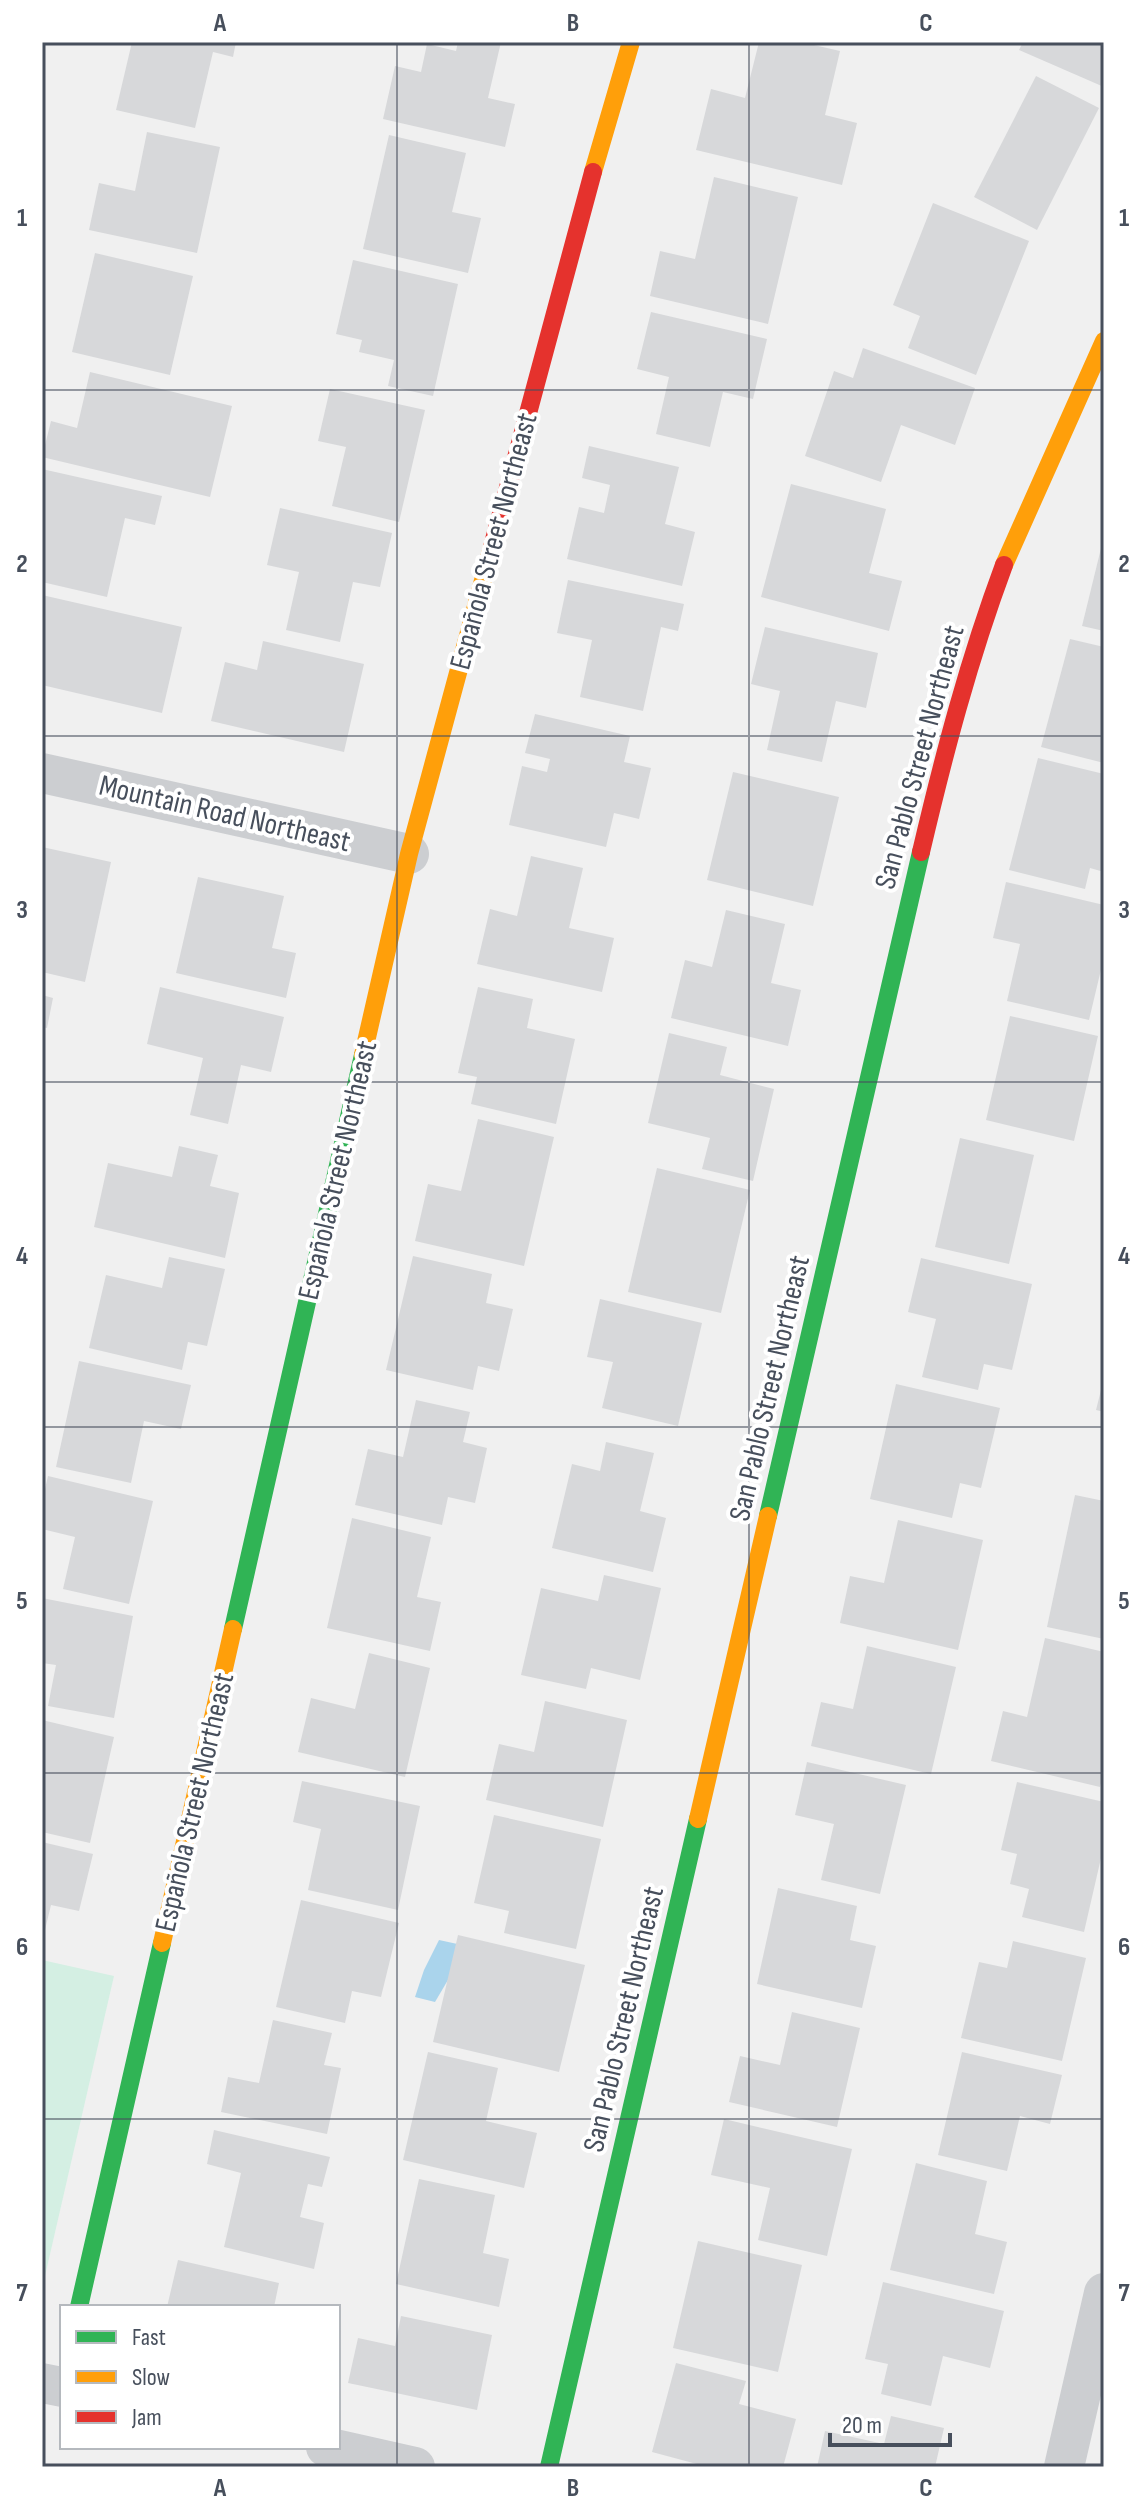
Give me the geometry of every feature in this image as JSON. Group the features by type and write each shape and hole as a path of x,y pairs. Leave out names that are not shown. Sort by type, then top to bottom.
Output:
{"street":[{"name":"Española Street Northeast","path":"79,2305 409,854 590,181 631,42"},
{"name":"San Pablo Street Northeast","path":"549,2467 938,778 975,643 1016,534 1089,407 1104,341"},
{"name":"Mountain Road Northeast","path":"42,773 409,854"},
{"path":"1064,2467 1104,2293"},
{"path":"335,2449 415,2467"}],"green space":[{"path":"42,1960 114,1976 42,2289"}],"water":[{"path":"439,1940 462,1945 455,1968 435,2002 415,1997"}],"building":[{"path":"132,42 236,42 233,57 213,52 195,128 116,110"},
{"path":"458,42 501,42 488,98 515,104 505,147 383,119 395,66 421,72 427,44 456,51"},
{"path":"759,42 801,42 840,51 825,115 857,123 842,185 696,150 711,89 745,98"},
{"path":"1023,42 1104,42 1104,87 1019,50"},
{"path":"1036,76 1099,108 1037,230 974,197"},
{"path":"147,132 220,147 197,253 89,230 99,183 135,191"},
{"path":"389,135 466,153 452,212 481,218 468,273 363,249"},
{"path":"714,177 798,197 768,324 650,296 660,251 695,259"},
{"path":"933,203 1029,241 976,375 908,348 920,316 893,305"},
{"path":"95,253 193,276 170,375 72,352"},
{"path":"353,260 458,284 433,396 388,386 394,360 359,352 362,340 336,334"},
{"path":"651,312 767,339 753,399 723,392 710,447 656,434 669,377 637,369"},
{"path":"863,348 975,388 955,445 901,425 881,482 805,456 834,371 853,378"},
{"path":"90,372 232,406 210,497 42,457 51,421 77,428"},
{"path":"330,389 425,410 399,522 332,506 346,447 318,441"},
{"path":"589,446 679,467 665,524 695,532 682,586 567,559 579,507 604,513 610,485 582,478"},
{"path":"42,469 162,496 155,525 125,518 107,597 42,582"},
{"path":"791,484 886,509 869,573 902,581 889,631 761,597"},
{"path":"280,508 392,533 380,587 353,582 340,642 286,630 299,572 267,565"},
{"path":"1104,540 1104,631 1082,626"},
{"path":"568,580 684,604 678,631 661,627 643,711 580,697 592,640 557,633"},
{"path":"42,595 182,627 162,713 42,685"},
{"path":"765,627 878,653 866,708 836,701 822,762 767,750 780,691 751,684"},
{"path":"1070,639 1104,647 1104,763 1041,747"},
{"path":"263,641 364,664 344,752 211,721 225,662 257,670"},
{"path":"535,714 630,736 624,762 651,768 639,819 614,813 606,847 509,825 522,766 547,772 550,759 525,753"},
{"path":"1038,758 1104,774 1104,872 1090,868 1085,889 1009,870"},
{"path":"733,772 839,797 813,906 707,880"},
{"path":"42,847 111,862 85,982 42,972"},
{"path":"531,856 583,868 569,928 614,938 602,992 477,964 490,909 517,916"},
{"path":"198,877 284,896 272,948 296,953 286,998 176,973"},
{"path":"1006,882 1104,905 1104,957 1089,1020 1007,1001 1020,944 993,938"},
{"path":"726,910 785,924 771,983 801,990 788,1046 671,1018 685,960 712,967"},
{"path":"160,987 284,1017 271,1072 241,1065 228,1124 190,1115 203,1058 147,1044"},
{"path":"478,987 533,999 527,1028 575,1039 556,1124 471,1104 477,1077 458,1073"},
{"path":"42,995 53,998 47,1028 42,1027"},
{"path":"1010,1016 1098,1036 1074,1141 986,1120"},
{"path":"669,1033 727,1047 720,1075 774,1089 753,1181 702,1169 710,1138 648,1123"},
{"path":"478,1119 554,1137 524,1266 415,1241 428,1184 461,1191"},
{"path":"960,1138 1034,1155 1009,1264 935,1247"},
{"path":"179,1146 218,1155 210,1186 239,1193 225,1258 94,1227 108,1163 172,1177"},
{"path":"657,1168 750,1190 721,1313 628,1292"},
{"path":"413,1256 492,1274 486,1303 513,1309 499,1371 478,1366 473,1390 386,1370"},
{"path":"169,1257 225,1269 207,1346 188,1342 182,1370 89,1348 106,1275 162,1288"},
{"path":"921,1258 1032,1284 1012,1370 984,1364 978,1390 922,1377 936,1319 908,1312"},
{"path":"600,1299 702,1323 678,1426 602,1408 613,1362 587,1357"},
{"path":"79,1361 191,1385 181,1429 144,1421 131,1483 56,1467"},
{"path":"1104,1382 1104,1412 1096,1410"},
{"path":"896,1384 1000,1408 981,1488 960,1483 952,1518 870,1499"},
{"path":"416,1400 470,1412 463,1442 487,1448 475,1503 448,1497 442,1525 355,1505 368,1449 403,1457"},
{"path":"606,1442 654,1453 640,1511 666,1518 653,1572 552,1548 572,1464 600,1471"},
{"path":"48,1476 153,1501 129,1604 63,1589 75,1537 42,1529 42,1502"},
{"path":"1075,1495 1104,1501 1104,1639 1047,1627"},
{"path":"352,1518 431,1537 417,1597 441,1602 430,1651 327,1628"},
{"path":"898,1520 983,1540 958,1650 840,1623 850,1576 884,1583"},
{"path":"604,1575 661,1588 640,1680 591,1668 586,1689 521,1675 541,1588 598,1601"},
{"path":"42,1598 133,1616 114,1718 48,1706 56,1665 42,1663"},
{"path":"1045,1638 1104,1652 1104,1771 1100,1787 991,1761 1003,1711 1027,1717"},
{"path":"867,1646 956,1667 931,1774 811,1746 821,1702 853,1709"},
{"path":"369,1653 430,1668 405,1777 298,1752 311,1698 355,1709"},
{"path":"545,1701 627,1720 603,1827 486,1800 499,1744 534,1752"},
{"path":"42,1720 114,1737 90,1843 42,1832"},
{"path":"807,1762 906,1785 880,1894 821,1880 834,1824 795,1815"},
{"path":"302,1781 420,1806 398,1910 308,1890 321,1829 293,1822"},
{"path":"1017,1782 1104,1802 1104,1845 1084,1932 1022,1917 1029,1889 1010,1884 1017,1854 1001,1850"},
{"path":"494,1815 601,1839 576,1949 504,1933 509,1911 474,1903"},
{"path":"42,1842 93,1854 79,1911 51,1905 43,1938"},
{"path":"778,1888 857,1906 850,1940 876,1946 862,2008 757,1984"},
{"path":"301,1900 399,1923 381,1997 352,1991 345,2023 276,2007"},
{"path":"458,1935 585,1965 559,2072 433,2042"},
{"path":"1013,1941 1086,1958 1062,2061 961,2038 979,1962 1007,1968"},
{"path":"792,2012 860,2028 837,2127 729,2102 740,2056 780,2065"},
{"path":"273,2020 332,2033 324,2065 341,2068 327,2134 221,2112 228,2077 259,2083"},
{"path":"428,2052 498,2068 486,2121 537,2133 524,2188 403,2160"},
{"path":"962,2052 1062,2075 1050,2124 1020,2116 1007,2171 938,2155"},
{"path":"724,2119 852,2149 827,2256 758,2240 770,2188 711,2175"},
{"path":"214,2130 330,2157 322,2187 308,2184 300,2217 324,2223 314,2269 224,2247 241,2173 207,2164"},
{"path":"916,2163 987,2181 975,2234 1007,2242 994,2294 890,2270"},
{"path":"419,2179 495,2195 483,2253 509,2259 499,2307 396,2284"},
{"path":"698,2241 802,2265 778,2372 673,2348"},
{"path":"178,2260 279,2283 274,2305 167,2305"},
{"path":"883,2282 1004,2311 990,2368 943,2356 931,2406 881,2394 888,2364 865,2359"},
{"path":"401,2316 492,2335 477,2410 348,2383 358,2338 395,2346"},
{"path":"676,2363 746,2381 739,2404 796,2419 783,2467 708,2467 652,2452"},
{"path":"891,2416 944,2428 935,2467 817,2467 825,2431 884,2444"}],"traffic: fast":[{"path":"768,1516 921,852"},
{"path":"233,1629 363,1055"},
{"path":"549,2467 698,1819"},
{"path":"79,2305 162,1943"}],"traffic: slow":[{"path":"593,172 631,42"},
{"path":"1004,565 1104,341"},
{"path":"363,1055 409,854 492,547"},
{"path":"698,1819 768,1516"},
{"path":"162,1943 233,1629"}],"traffic: jam":[{"path":"492,547 593,172"},
{"path":"921,852 958,707 1004,565"}]}
